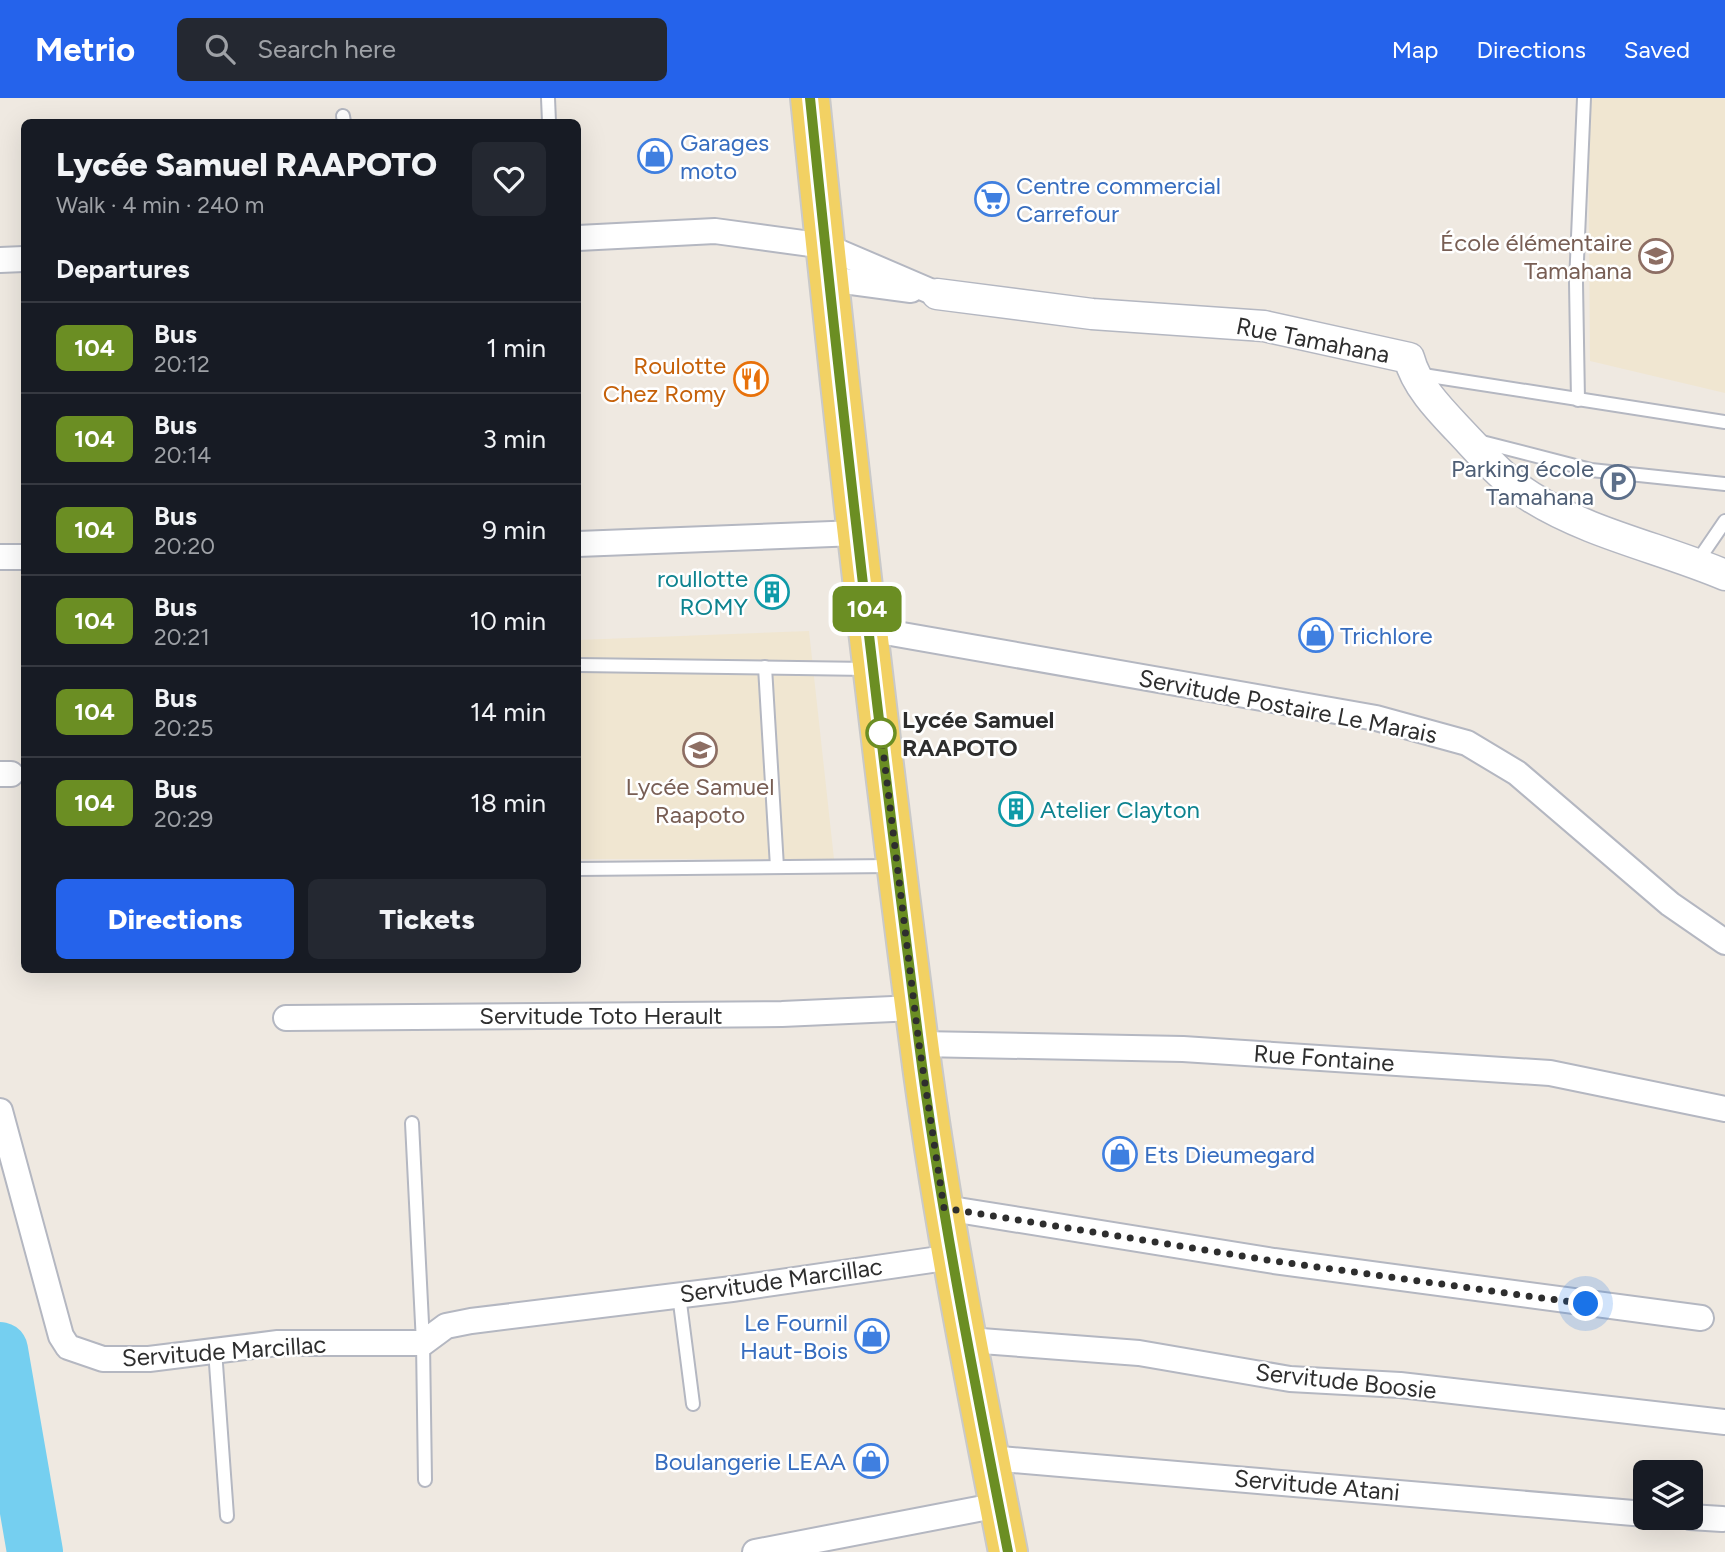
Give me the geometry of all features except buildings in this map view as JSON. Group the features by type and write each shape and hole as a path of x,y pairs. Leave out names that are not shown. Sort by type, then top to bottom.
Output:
{"main road":[{"path":"810,98 857,533 917,1026 944,1208 1008,1552"}],"street":[{"path":"581,238 715,231 937,294"},
{"path":"0,260 21,259"},
{"name":"Rue Tamahana","path":"937,294 1092,314 1264,326 1409,358 1413,373 1467,439 1493,468 1531,497 1570,517 1725,575"},
{"path":"581,544 857,533"},
{"path":"0,557 21,557"},
{"name":"Servitude Postaire Le Marais","path":"869,629 1376,718 1455,738 1517,772 1670,904 1725,942"},
{"name":"Servitude Toto Herault","path":"286,1018 782,1014 917,1026"},
{"name":"Rue Fontaine","path":"917,1026 1183,1049 1549,1073 1725,1108"},
{"name":"Servitude Marcillac","path":"0,1111 61,1336 68,1348 103,1359 149,1359 278,1343 424,1343 446,1326 471,1321 953,1257"},
{"path":"944,1208 1274,1261 1701,1318"},
{"name":"Servitude Boosie","path":"968,1340 1139,1353 1290,1379 1400,1385 1725,1422"},
{"name":"Servitude Atani","path":"989,1458 1633,1513"},
{"path":"755,1552 999,1505"},
{"path":"1703,1518 1722,1519"}],"lane":[{"path":"548,98 549,119"},
{"path":"1578,400 1576,283 1584,98"},
{"path":"1413,373 1725,422"},
{"path":"1467,439 1591,470 1725,484"},
{"path":"1696,563 1725,521"},
{"path":"581,665 873,669"},
{"path":"765,667 777,867"},
{"path":"581,869 897,866"},
{"path":"412,1123 424,1343 425,1480"},
{"path":"679,1295 693,1404"},
{"path":"215,1350 227,1516"}],"shaded area":[{"name":"École élémentaire Tamahana","path":"1588,98 1725,98 1725,393 1590,361"},
{"name":"Lycée Samuel Raapoto","path":"809,631 834,859 581,859 581,640"}],"waterway":[{"path":"0,1350 35,1552"}],"bus line":[{"name":"104","path":"810,98 857,533 919,1044 944,1208 1008,1552"}],"place":[{"name":"Garages moto","path":"655,156"},
{"name":"Centre commercial Carrefour","path":"992,199"},
{"name":"École élémentaire Tamahana","path":"1656,256"},
{"name":"Roulotte Chez Romy","path":"751,379"},
{"name":"Parking école Tamahana","path":"1618,482"},
{"name":"roullotte ROMY","path":"772,592"},
{"name":"Trichlore","path":"1316,635"},
{"name":"Lycée Samuel RAAPOTO","path":"881,733"},
{"name":"Lycée Samuel Raapoto","path":"700,750"},
{"name":"Atelier Clayton","path":"1016,809"},
{"name":"Ets Dieumegard","path":"1120,1154"},
{"name":"Le Fournil Haut-Bois","path":"872,1336"},
{"name":"Boulangerie LEAA","path":"871,1461"}],"route":[{"path":"881,733 919,1044 944,1208 1274,1261 1586,1304"}]}
